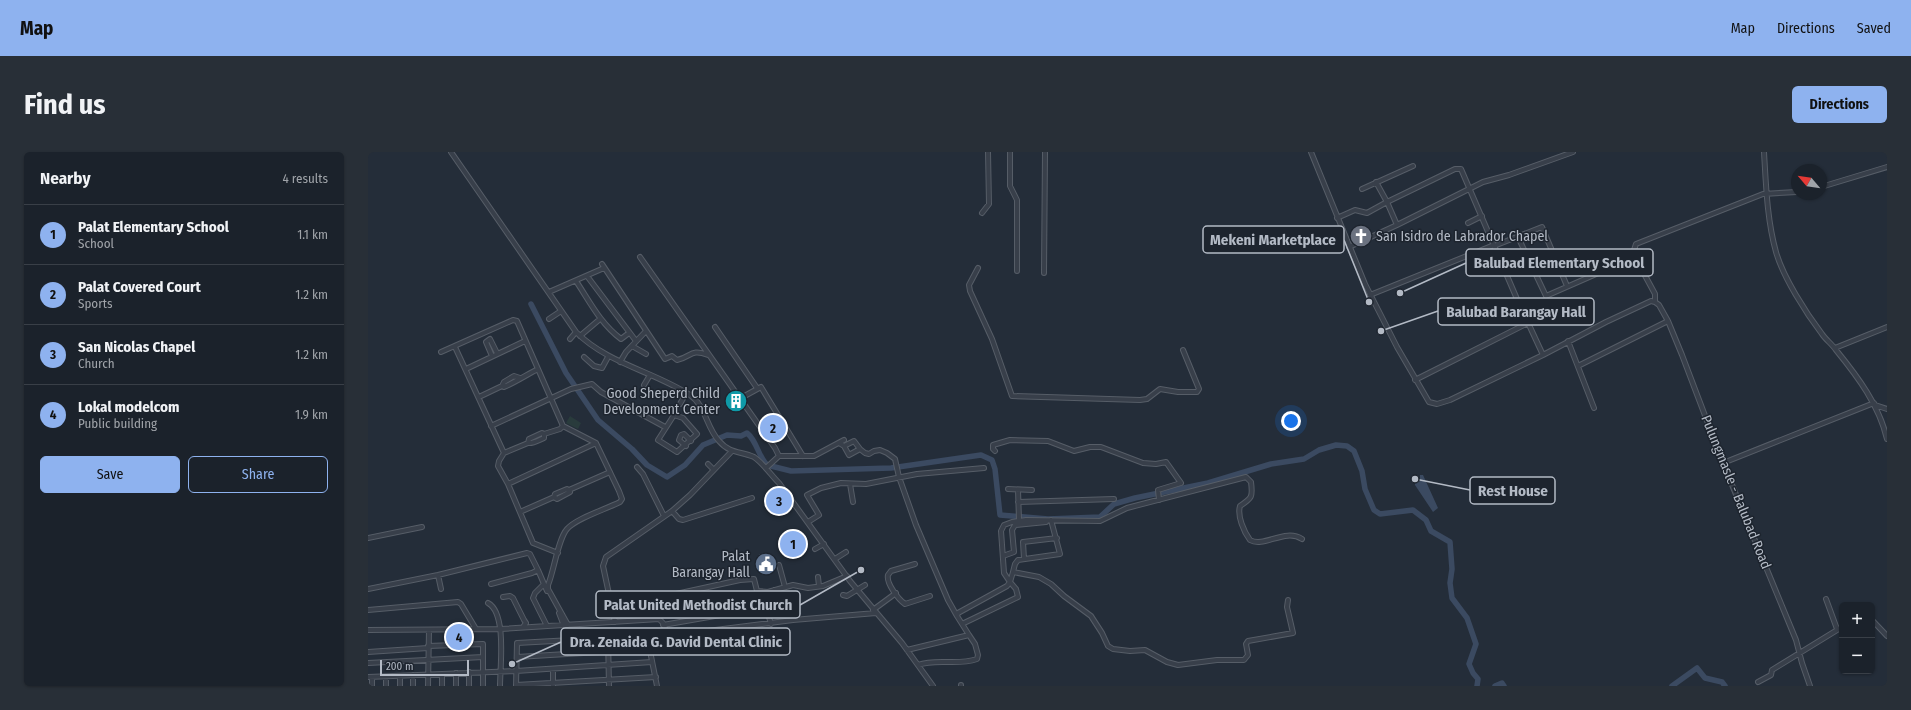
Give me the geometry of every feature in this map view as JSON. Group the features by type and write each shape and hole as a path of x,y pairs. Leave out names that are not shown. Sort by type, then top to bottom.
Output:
{"street":[{"path":"451,152 576,332 587,343 608,357 650,375 686,393 698,403 716,438 732,452 753,457 768,466 857,590 907,650 933,686"},
{"path":"982,213 989,204 988,152"},
{"path":"1010,152 1010,186 1017,200 1017,271"},
{"path":"1044,273 1045,152"},
{"path":"1310,152 1370,295 1427,400 1437,404 1450,400 1650,301 1655,302 1656,296 1654,290 1635,257 1634,250 1636,244 1642,240 1680,228 1767,192 1791,192"},
{"path":"1349,247 1483,182 1509,175 1572,152"},
{"path":"1764,152 1767,192 1776,252 1795,292 1816,325 1835,348 1874,404 1887,439"},
{"path":"1362,189 1413,166"},
{"path":"1827,185 1887,167"},
{"path":"1337,218 1355,210 1367,213 1455,169 1461,169 1517,299 1543,355"},
{"path":"1376,182 1397,225"},
{"path":"1468,223 1482,216"},
{"path":"1370,295 1542,227 1567,286"},
{"path":"1518,237 1546,296 1635,257"},
{"path":"1325,247 1346,238"},
{"path":"640,257 772,443 779,456"},
{"path":"549,292 587,276 603,266 666,360 672,356 677,360 683,359 690,353 700,352 709,355"},
{"path":"978,268 969,285 970,291 992,339 1012,396 1140,400 1147,399 1160,389 1178,392 1197,392 1199,389 1183,350"},
{"path":"587,276 636,341"},
{"path":"576,281 600,319 621,339 629,333"},
{"path":"1473,321 1517,299"},
{"name":"Pulungmasle - Balubad Road","path":"1655,302 1659,305 1668,321 1682,354 1723,463 1796,640 1810,686"},
{"path":"550,319 562,311"},
{"path":"580,336 600,319"},
{"path":"441,352 513,320 517,321 563,426 596,443 622,496 620,502 575,522 567,529 558,552 550,581 550,591 566,625"},
{"path":"1578,366 1668,321"},
{"path":"1415,380 1528,323"},
{"path":"715,327 757,388"},
{"path":"1835,348 1887,327"},
{"path":"620,362 626,352 646,331"},
{"path":"570,339 576,332"},
{"path":"492,356 486,342 490,339 498,353"},
{"path":"466,369 525,341"},
{"path":"1568,342 1594,408"},
{"path":"632,346 646,354"},
{"path":"455,347 504,452"},
{"path":"584,358 594,366 602,368 608,357"},
{"path":"479,397 502,386 504,382 514,376 520,378 538,369"},
{"path":"644,386 650,375"},
{"path":"491,426 551,397 575,388 592,384 601,392 665,427"},
{"path":"740,399 761,387 803,456"},
{"path":"680,404 686,393"},
{"path":"1723,463 1874,404 1887,409"},
{"path":"674,415 683,418 698,434 691,441 676,452 660,442 658,439 674,415"},
{"path":"558,552 535,545 508,484 498,466 498,461 504,452 528,442 531,443 544,438 544,434 560,429 563,426"},
{"path":"686,446 679,440 681,435 684,434 691,441"},
{"path":"768,466 779,456 814,456 844,440"},
{"path":"844,446 854,441 864,453 869,454 874,451 887,453 895,459 896,468 916,525 948,600 968,635 975,644 978,655 977,659 948,663 931,661 918,665"},
{"path":"995,451 992,447 993,444 1004,441 1048,441 1074,451 1090,446 1101,447 1143,463 1156,464 1166,462 1181,483 1159,490 1159,497"},
{"path":"508,484 596,443"},
{"path":"839,443 844,446 849,455 860,449"},
{"path":"615,622 604,573 604,561 606,557 664,516 690,495 713,469 732,452"},
{"path":"708,464 713,469"},
{"path":"637,467 643,474 664,516"},
{"path":"808,522 819,514 807,496 808,493 831,485 870,483 899,477 984,468"},
{"path":"520,512 554,497 557,499 569,494 570,490 610,472"},
{"path":"962,624 1018,597 1016,589 1004,574 1002,528 1006,524 1019,519 1098,521 1127,508 1159,497 1247,478 1251,482 1251,496 1247,502 1240,506 1239,510 1244,528 1250,540 1257,542 1292,536 1302,539"},
{"path":"850,484 853,502"},
{"path":"1008,489 1032,490"},
{"path":"1019,519 1018,513 1020,490"},
{"path":"672,510 679,519 683,520 752,498"},
{"path":"1020,502 1114,499"},
{"path":"957,616 959,612 1007,586 1010,582 1016,561 1060,554 1052,521"},
{"path":"1003,556 1014,552 1012,530 1015,526 1052,521"},
{"path":"368,538 422,527"},
{"path":"1024,559 1023,542 1057,538"},
{"path":"815,550 824,544"},
{"path":"834,559 846,552"},
{"path":"368,589 518,557 527,553 530,554 566,625"},
{"path":"915,564 891,571 887,579 905,604 930,596"},
{"path":"779,565 785,587"},
{"path":"491,584 538,570"},
{"path":"1013,572 1039,577 1051,584 1064,596 1091,616 1110,648 1126,651 1145,650 1167,662 1178,665 1217,660 1244,660 1248,655 1246,644 1248,641 1292,634 1287,607 1288,600"},
{"path":"438,575 441,589"},
{"path":"612,608 740,580 754,579 757,591 764,592 796,585 808,588 827,585 847,576"},
{"path":"818,577 819,586"},
{"path":"544,584 535,593 533,598 547,626"},
{"path":"843,595 846,596 865,585"},
{"path":"774,590 777,606"},
{"path":"764,592 766,607 771,624"},
{"path":"368,630 500,629 659,619 668,636 874,611 896,593"},
{"path":"503,597 510,596 513,598 526,623 523,627"},
{"path":"1758,682 1771,675 1772,670 1837,629 1826,599"},
{"path":"368,610 458,602 461,604 476,629"},
{"path":"488,603 493,606 500,629 500,686"},
{"path":"663,625 766,607"},
{"path":"1875,623 1887,636"},
{"path":"428,686 429,630"},
{"path":"907,650 968,635"},
{"path":"656,677 540,685 516,685 517,643 645,636 650,649 656,677 657,686"},
{"path":"608,637 609,686"},
{"path":"368,652 482,644 484,645 483,686"},
{"path":"517,657 609,650 650,649"},
{"path":"368,663 483,657"},
{"path":"372,686 370,677 500,672 652,662"},
{"path":"553,669 553,684"},
{"path":"469,672 469,686"},
{"path":"456,673 456,686"},
{"path":"442,674 442,686"},
{"path":"413,675 413,686"},
{"path":"400,676 400,686"},
{"path":"386,677 386,686"},
{"path":"623,680 623,686"}],"shaded area":[{"path":"570,416 581,423 578,429 566,423"}],"water":[{"path":"1420,475 1423,475 1438,508 1433,512 1415,485 1415,483 1420,481"}],"waterway":[{"path":"531,304 566,373 598,420 632,449 647,465 667,477 685,465 703,445 727,435 741,436 747,433 753,440 761,457 767,465 791,471 891,468 981,455 992,460 995,469 1000,515 1048,519 1100,517 1114,504 1135,498 1208,483 1271,464 1304,459 1319,450 1336,445 1347,446 1354,451 1362,471 1365,489 1374,510 1380,514 1413,510 1426,520 1431,531 1450,542 1452,569 1450,583 1452,598 1467,618 1476,644 1469,664 1473,673 1478,679 1477,686"},
{"path":"1672,686 1697,668 1705,678 1722,682 1725,686"},
{"path":"1495,686 1502,683 1504,686"}],"place":[{"name":"San Isidro de Labrador Chapel","path":"1361,236"},
{"name":"Balubad Elementary School","path":"1400,293"},
{"name":"Mekeni Marketplace","path":"1369,302"},
{"name":"Balubad Barangay Hall","path":"1381,331"},
{"name":"Good Sheperd Child Development Center","path":"736,401"},
{"name":"Palat Covered Court","path":"773,428"},
{"name":"Rest House","path":"1415,479"},
{"name":"San Nicolas Chapel","path":"779,501"},
{"name":"Palat Elementary School","path":"793,544"},
{"name":"Palat Barangay Hall","path":"766,564"},
{"name":"Palat United Methodist Church","path":"861,570"},
{"name":"Lokal modelcom","path":"459,637"},
{"name":"Dra. Zenaida G. David Dental Clinic","path":"512,664"}]}
